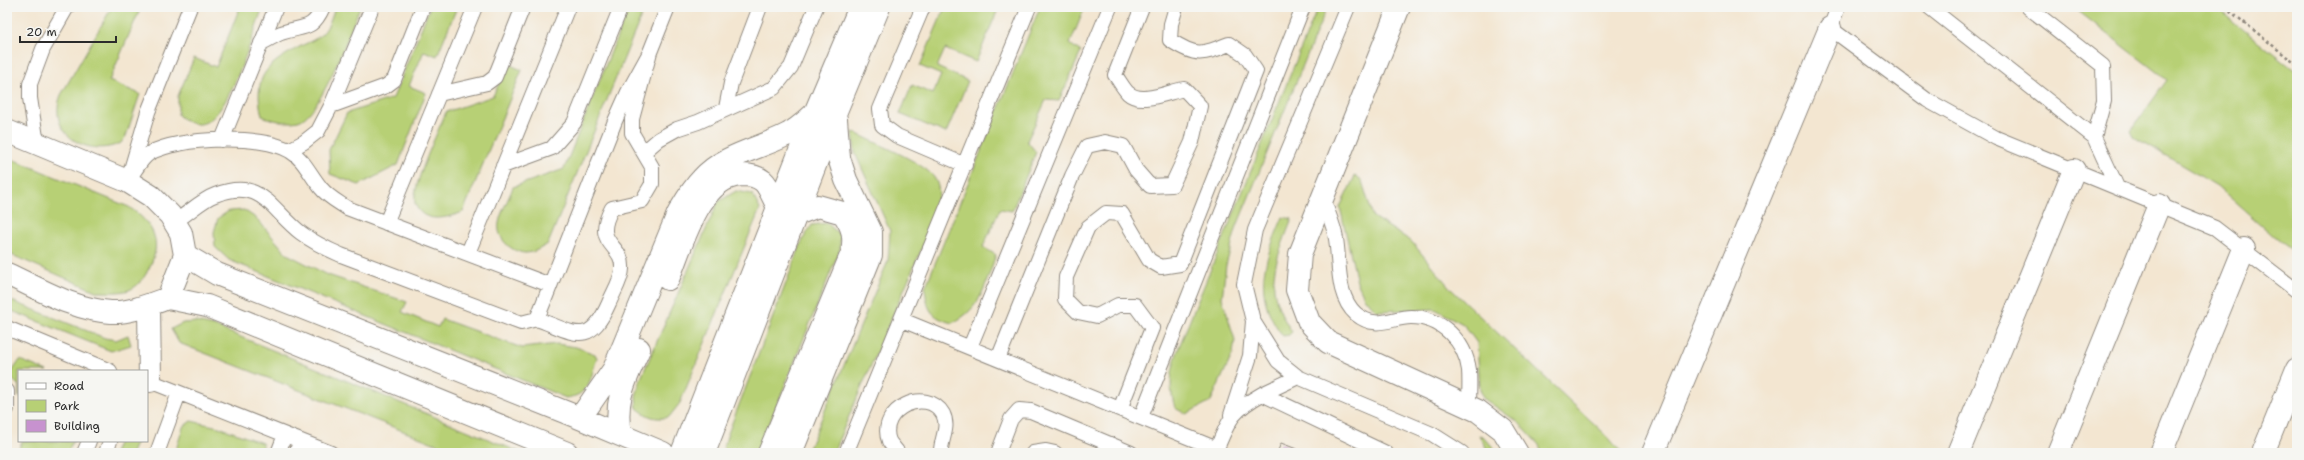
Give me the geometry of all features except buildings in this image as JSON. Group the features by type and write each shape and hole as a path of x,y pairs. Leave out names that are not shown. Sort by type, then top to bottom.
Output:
{"street":[{"path":"682,453 703,426 826,112 860,7"},
{"path":"580,418 614,369 678,214 690,192 702,178 739,154 789,134 826,112 879,7"},
{"path":"1399,7 1300,254 1297,290 1309,322 1328,342 1469,407 1503,430 1517,453"},
{"path":"1653,453 1830,28"},
{"path":"791,453 871,254 871,232 846,180 826,112"},
{"path":"7,131 127,181 151,196 174,222 181,233 185,255 158,302 149,380"},
{"path":"1958,453 2074,170"},
{"path":"620,434 617,416 619,399 700,202 717,184 734,176 752,175 764,181 787,211"},
{"path":"2058,453 2160,205"},
{"path":"769,453 852,253 854,240 853,229 843,213 818,206 787,211"},
{"path":"2161,453 2244,249"},
{"path":"185,255 216,274 620,434 662,453"},
{"path":"7,274 79,306 112,312 158,302 207,306 565,453"},
{"path":"2263,453 2297,369"},
{"path":"703,426 704,453"}],"lane":[{"path":"37,144 30,98 30,84 43,50 67,7"},
{"path":"127,181 148,112 190,7"},
{"path":"222,140 276,7"},
{"path":"261,42 280,34 311,26 317,20 323,7"},
{"path":"289,150 304,142 318,131 331,106 372,7"},
{"path":"331,106 386,86 394,80 423,7"},
{"path":"386,223 475,7"},
{"path":"439,94 487,83 495,77 523,7"},
{"path":"468,254 568,7"},
{"path":"503,166 552,148 574,123 621,7"},
{"path":"174,222 215,195 250,190 263,196 300,232 321,246 341,255 521,323 537,319 578,334 590,332 602,319 622,269 620,257 606,238 605,222 612,208 642,201 652,184 652,167 632,133 632,119 650,52 668,7"},
{"path":"726,108 731,83 760,7"},
{"path":"644,152 659,139 677,129 698,122 726,108 774,88 791,67 816,7"},
{"path":"923,7 880,109 882,125 897,136 965,165"},
{"path":"846,453 902,320 1029,7"},
{"path":"970,347 1110,7"},
{"path":"998,359 1072,176 1087,146 1105,142 1124,146 1136,170 1150,186 1172,186 1192,142 1200,106 1184,89 1164,93 1146,99 1128,94 1115,75 1142,7"},
{"path":"1120,409 1152,328 1135,305 1118,305 1097,316 1078,312 1065,299 1066,276 1088,227 1106,213 1122,214 1149,260 1161,267 1180,264 1256,71 1245,55 1230,44 1204,54 1184,49 1170,40 1171,24 1176,7"},
{"path":"1141,417 1303,7"},
{"path":"1348,7 1255,230 1244,284 1253,321 1278,361 1298,377 1432,434 1462,453"},
{"path":"1838,7 1830,28 1927,100 1996,138 2215,228 2297,291"},
{"path":"1929,7 2094,137 2117,188"},
{"path":"2028,7 2103,66 2104,101 2094,137"},
{"path":"537,319 628,92 650,52"},
{"path":"127,181 149,153 166,146 222,140 248,139 289,150 302,159 322,189 331,198 347,208 550,285"},
{"path":"1323,198 1336,237 1341,287 1356,314 1373,323 1391,322 1410,317 1430,320 1448,329 1461,348 1469,369 1469,407"},
{"path":"902,320 1141,417 1216,451 1229,419 1250,356 1253,321"},
{"path":"8,332 107,370"},
{"path":"1229,419 1241,407 1262,394 1298,377"},
{"path":"149,380 285,435 299,447 331,453"},
{"path":"7,391 7,409"},
{"path":"161,450 179,393"},
{"path":"1262,394 1386,453"},
{"path":"898,453 889,440 889,426 891,419 894,412 904,404 916,402 926,403 937,407 943,415 946,425 941,453"},
{"path":"998,453 1011,419 1019,410 1031,411 1131,453"},
{"path":"278,453 285,435"},
{"path":"84,453 89,442"},
{"path":"106,453 110,442"},
{"path":"1033,453 1046,451 1055,453"}],"path":[{"path":"2225,7 2297,64"}],"green space":[{"path":"112,7 141,7 109,81 140,94 126,136 121,143 108,147 95,148 83,145 64,131 59,121 58,109 61,95"},
{"path":"240,7 263,7 242,67 227,98 211,119 207,122 198,124 190,123 178,115 178,96 194,58 216,67"},
{"path":"335,7 360,7 334,71 316,104 307,116 298,121 284,122 262,116 259,102 259,90 261,80 266,72 280,58 322,34 328,25"},
{"path":"430,7 457,7 437,56 424,51 409,86 426,93 398,165 359,185 330,174 329,150 347,113 393,98"},
{"path":"629,7 645,7 548,244 528,253 515,250 502,239 499,229 501,214 513,187 564,169"},
{"path":"945,7 999,7 976,62 945,49 937,67 968,81 946,133 900,114 912,85 933,94 941,75 920,66"},
{"path":"1040,7 1085,7 1070,44 1081,52 1059,101 1046,100 1027,141 1036,152 1012,211 1000,209 983,247 996,255 981,295 970,311 962,317 952,323 945,321 934,315 931,311 927,301 925,288"},
{"path":"1318,7 1327,7 1237,226 1226,265 1222,298 1235,340 1233,353 1211,401 1186,414 1175,408 1171,384 1172,371 1179,347"},
{"path":"2073,7 2215,7 2297,72 2297,254 2277,239 2217,186 2134,137 2131,131 2167,80"},
{"path":"508,64 522,70 463,212 443,218 423,215 418,210 415,203 417,185 426,158 446,112 493,96"},
{"path":"853,132 910,159 921,166 935,179 939,196 932,225 833,453 807,453 888,261 890,231 855,153"},
{"path":"7,157 129,207 137,213 150,227 154,234 155,242 153,260 141,282 133,288 125,291 98,292 7,253"},
{"path":"1355,176 1362,181 1373,217 1411,241 1451,289 1606,435 1622,453 1542,453 1539,445 1519,423 1483,398 1480,389 1477,343 1463,324 1435,309 1377,311 1365,299 1357,282 1340,207"},
{"path":"736,191 752,194 760,209 680,403 669,417 652,417 637,408 636,396 641,378 718,202"},
{"path":"244,210 257,219 287,254 328,275 407,302 402,312 438,327 442,319 522,348 557,344 576,347 595,354 597,358 591,379 585,389 580,393 566,398 229,260 215,247 214,232 218,218 229,211"},
{"path":"1283,217 1292,219 1276,264 1274,289 1277,302 1292,332 1289,335 1283,336 1273,321 1267,306 1264,291 1264,277 1270,248"},
{"path":"827,223 840,235 840,249 764,437 756,453 725,453 723,450 727,436 803,239 812,225"},
{"path":"7,299 105,338 116,340 128,335 131,345 111,351 7,309"},
{"path":"196,322 214,326 522,453 459,453 179,343 171,329 183,323"},
{"path":"20,360 45,370 18,370 18,385 9,376"},
{"path":"191,421 219,427 262,443 265,453 175,453 183,427"},
{"path":"1479,435 1484,437 1498,453 1489,453"},
{"path":"22,442 72,442 67,453 23,453 18,451"},
{"path":"119,442 137,442 132,453 114,453"}]}
